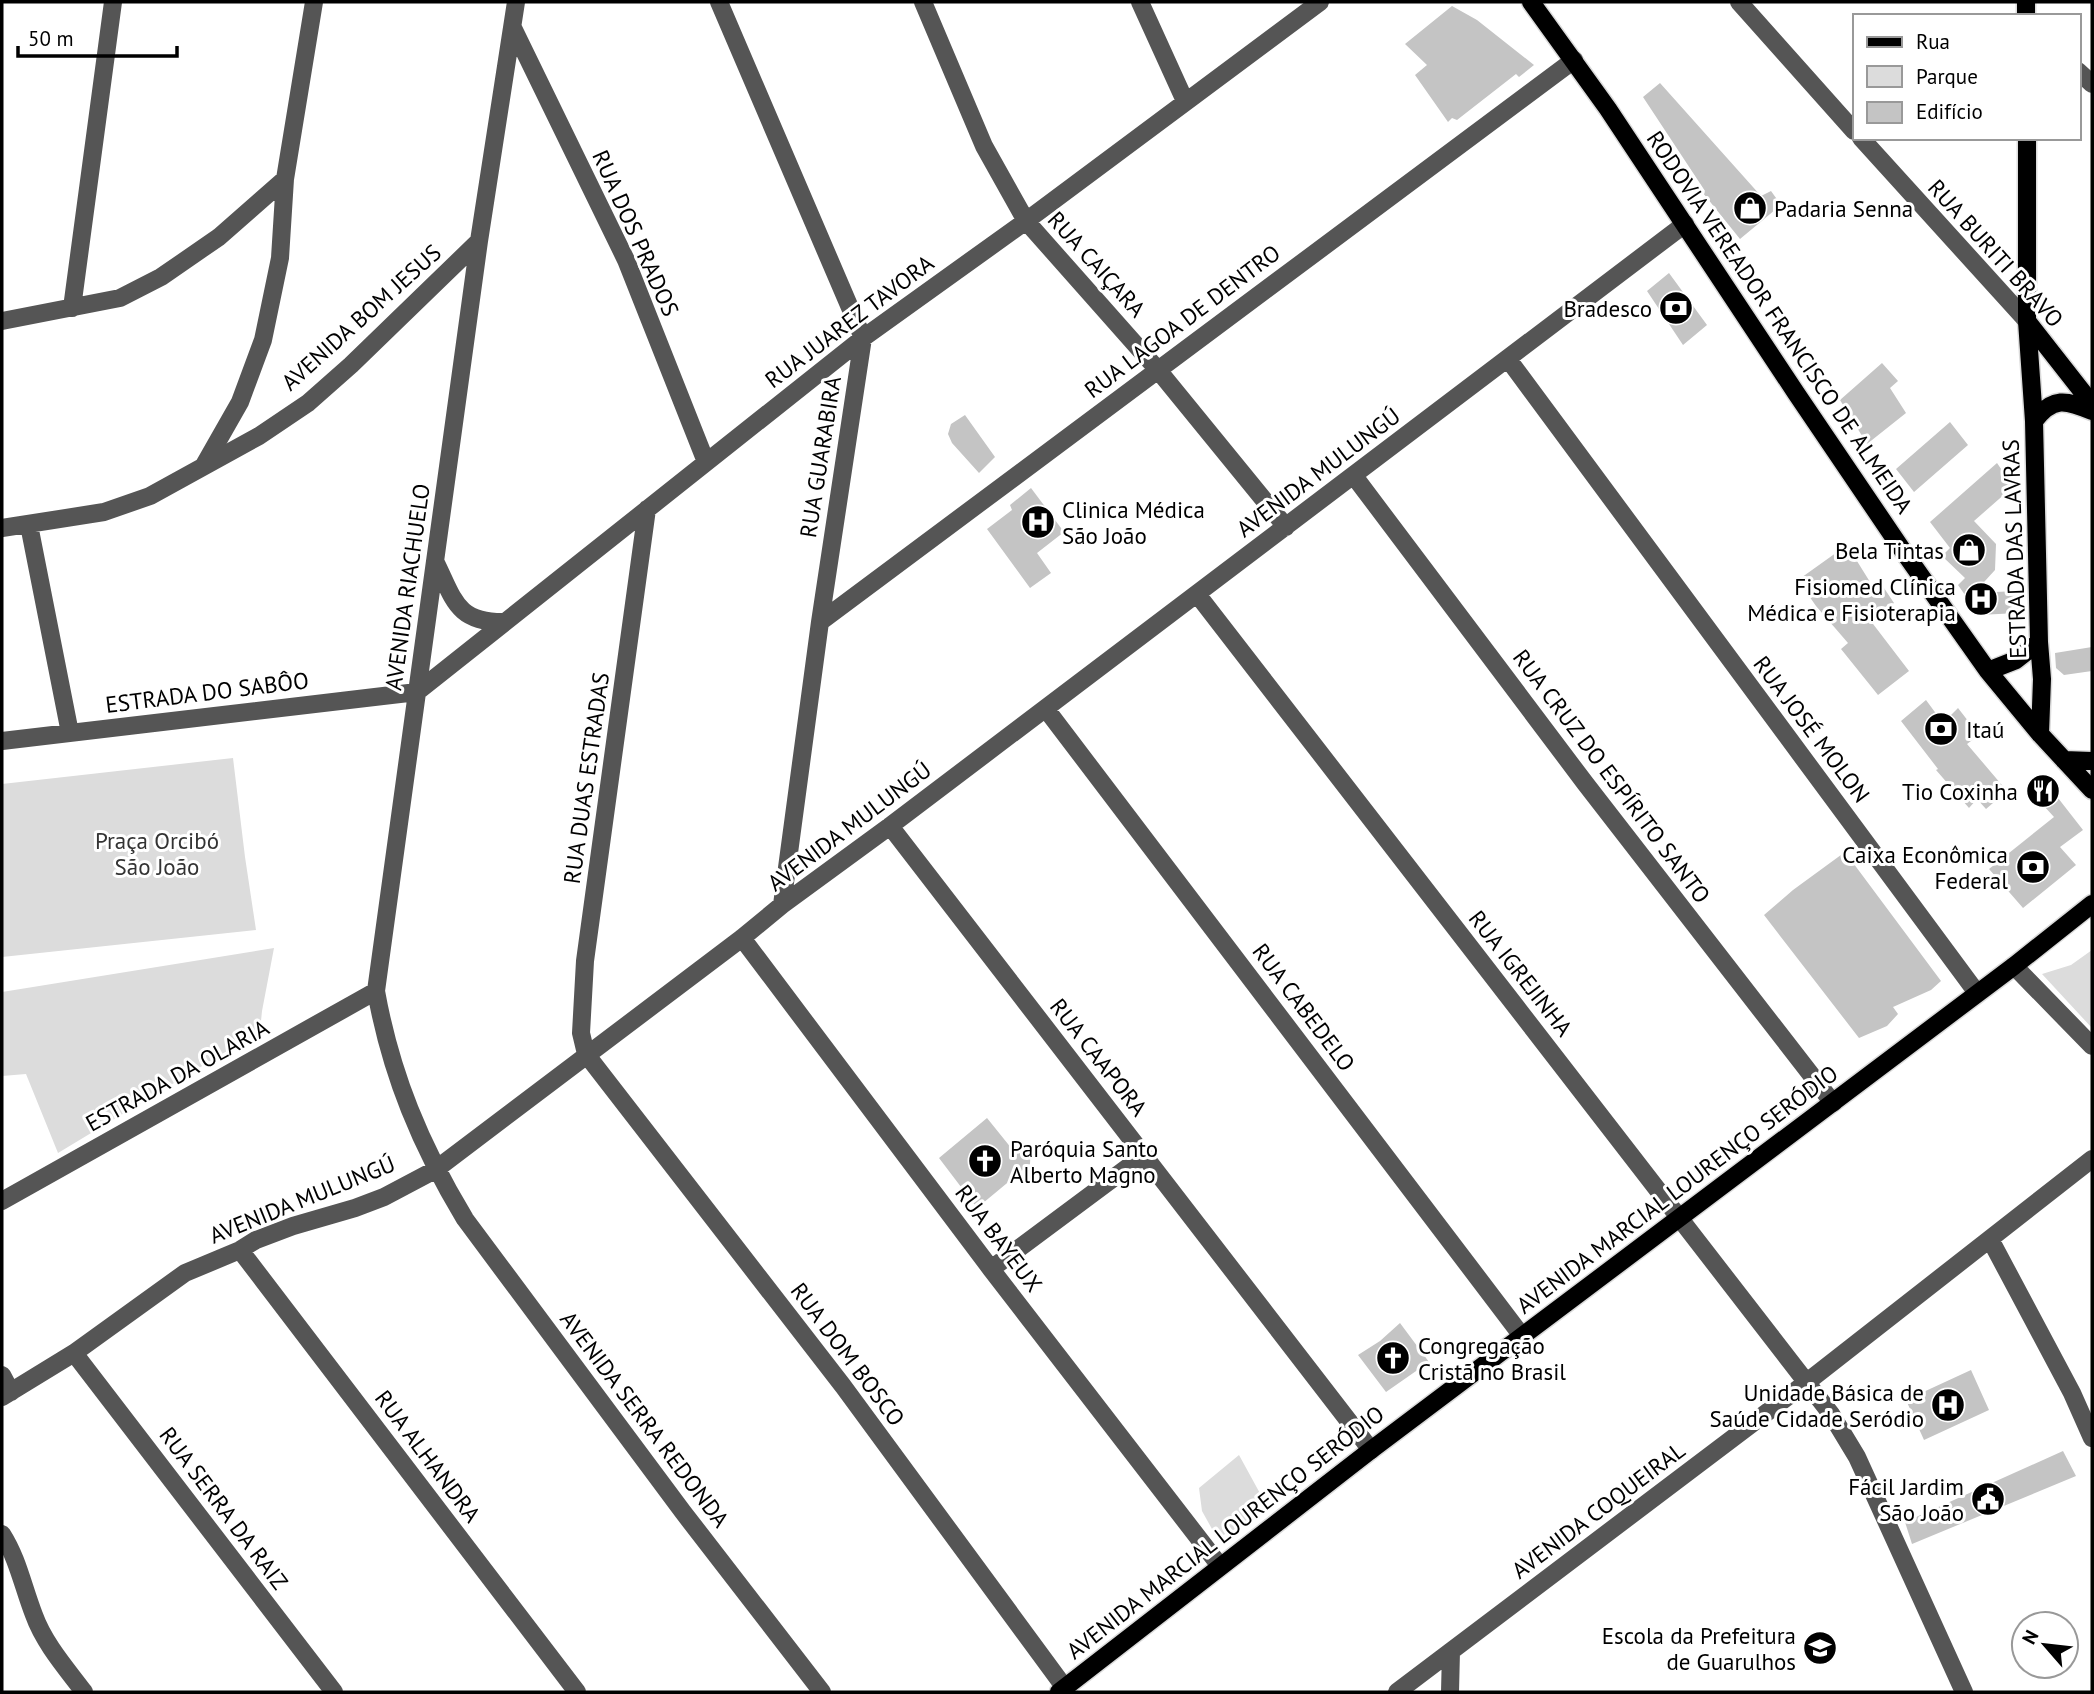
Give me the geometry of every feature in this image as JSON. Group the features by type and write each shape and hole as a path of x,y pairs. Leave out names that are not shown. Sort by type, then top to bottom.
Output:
{"main road":[{"name":"RODOVIA VEREADOR FRANCISCO DE ALMEIDA","path":"1531,2 1574,60 1901,548 1988,671 2040,734"},
{"name":"ESTRADA DAS LAVRAS","path":"2027,140 2027,321 2034,421 2042,679 2040,734"},
{"name":"RUA BURITI BRAVO","path":"2027,321 2092,404"},
{"path":"2034,421 2043,410 2062,402 2092,411"},
{"path":"1988,671 2016,660 2039,642"},
{"path":"2040,734 2092,790"},
{"path":"2064,760 2092,761"},
{"name":"AVENIDA MARCIAL LOURENÇO SERÓDIO","path":"1062,1690 1371,1450 2014,966 2092,904"}],"street":[{"path":"72,309 113,2"},
{"path":"202,469 240,402 263,340 280,258 285,179 314,2"},
{"name":"AVENIDA RIACHUELO","path":"435,1170 391,1061 376,991 479,241 516,2"},
{"path":"719,2 863,338"},
{"name":"RUA CAIÇARA","path":"923,2 984,146 1026,221 1158,370 1286,527"},
{"path":"1140,2 1185,101"},
{"name":"RUA JUAREZ TAVORA","path":"417,692 863,338 1026,221 1320,2"},
{"path":"1739,2 1853,130"},
{"name":"RUA DOS PRADOS","path":"513,28 626,260 706,462"},
{"name":"RUA LAGOA DE DENTRO","path":"820,622 1574,60"},
{"name":"RUA BURITI BRAVO","path":"1863,140 2027,321"},
{"path":"2,321 120,298 161,277 219,237 285,179"},
{"name":"AVENIDA MULUNGÚ","path":"7,1394 75,1353 185,1273 240,1250 256,1240 384,1197 435,1170 1685,224"},
{"name":"AVENIDA BOM JESUS","path":"2,528 104,512 150,496 259,436 308,403 352,365 479,241"},
{"name":"RUA GUARABIRA","path":"782,905 820,622 863,338"},
{"name":"RUA JOSÉ MOLON","path":"1508,359 1977,993"},
{"name":"RUA CRUZ DO ESPÍRITO SANTO","path":"1353,476 1585,783 1833,1103"},
{"name":"RUA DUAS ESTRADAS","path":"586,1054 581,1033 585,961 648,509"},
{"path":"29,525 70,733"},
{"path":"435,561 461,610 480,621 505,622"},
{"name":"RUA IGREJINHA","path":"1197,594 1831,1414 1857,1457 1964,1692"},
{"name":"ESTRADA DO SABÔO","path":"2,741 417,692"},
{"name":"RUA CABEDELO","path":"1046,709 1522,1336"},
{"name":"RUA CAAPORA","path":"890,827 1371,1450"},
{"name":"RUA BAYEUX","path":"742,938 991,1269 1220,1566"},
{"path":"2014,966 2092,1046"},
{"name":"ESTRADA DA OLARIA","path":"2,1201 376,991"},
{"name":"RUA DOM BOSCO","path":"586,1054 843,1386 1062,1690"},
{"path":"991,1269 1143,1156"},
{"name":"AVENIDA COQUEIRAL","path":"1397,1692 1807,1382 2092,1159"},
{"name":"AVENIDA SERRA REDONDA","path":"435,1170 465,1219 683,1513 822,1692"},
{"path":"1990,1239 2072,1393 2092,1438"},
{"name":"RUA ALHANDRA","path":"240,1250 577,1692"},
{"name":"RUA SERRA DA RAIZ","path":"75,1353 334,1692"},
{"path":"2,1376 7,1394"},
{"path":"2,1534 15,1556 34,1616 49,1643 84,1692"},
{"path":"1450,1692 1451,1651"}],"green space":[{"name":"Praça Orcibó São João","path":"233,758 256,930 2,957 2,784"},
{"path":"274,948 260,1031 58,1153 26,1074 2,1076 2,992"},
{"path":"2092,950 2092,1028 2042,974 2071,965"},
{"path":"1239,1455 1262,1497 1256,1519 1217,1538 1202,1511 1199,1488"}],"building":[{"path":"1452,6 1477,20 1534,65 1519,77 1516,74 1457,120 1452,118 1448,122 1415,75 1427,65 1405,44"},
{"path":"1660,83 1761,196 1771,191 1781,205 1740,239 1703,193 1705,191 1643,97"},
{"name":"Bradesco","path":"1669,273 1707,325 1683,345 1647,291"},
{"path":"1882,363 1898,381 1890,388 1906,413 1867,444 1840,400"},
{"path":"965,415 995,457 979,473 952,443 948,434 951,424"},
{"path":"1950,422 1968,445 1914,492 1896,469"},
{"path":"1997,463 2010,482 2007,492 1974,521 1996,544 1995,570 1974,593 2017,591 2018,613 1979,615 1958,585 1965,578 1942,556 1950,548 1930,522"},
{"path":"1031,488 1064,532 1037,553 1051,573 1030,588 987,529 1012,510 1010,505"},
{"path":"1847,545 1875,590 1882,585 1894,603 1870,620 1909,671 1878,695 1841,649 1848,643 1798,580"},
{"path":"2092,647 2092,671 2064,675 2056,668 2055,653"},
{"path":"1926,700 1943,723 1958,708 1979,735 1967,744 2007,791 1986,809 1977,799 1969,808 1936,770 1938,769 1901,721"},
{"name":"Caixa Econômica Federal","path":"2044,780 2083,830 2060,847 2076,865 2023,908 1989,869 2054,817 2033,794"},
{"path":"1845,852 1941,981 1931,990 1893,1007 1898,1014 1887,1026 1859,1038 1764,915"},
{"name":"Paróquia Santo Alberto Magno","path":"987,1118 1012,1149 1031,1143 1030,1164 977,1208 939,1158"},
{"name":"Congregação Cristã no Brasil","path":"1400,1323 1429,1362 1386,1392 1358,1355 1380,1341"},
{"name":"Unidade Básica de Saúde Cidade Seródio","path":"1971,1370 1989,1410 1924,1440 1906,1400"},
{"name":"Fácil Jardim São João","path":"2063,1451 2076,1476 1912,1544 1905,1522"}],"place":[{"name":"Padaria Senna","path":"1750,208"},
{"name":"Bradesco","path":"1676,308"},
{"name":"Clinica Médica São João","path":"1038,522"},
{"name":"Bela Tintas","path":"1969,550"},
{"name":"Fisiomed Clínica Médica e Fisioterapia","path":"1981,599"},
{"name":"Itaú","path":"1941,729"},
{"name":"Tio Coxinha","path":"2043,791"},
{"name":"Caixa Econômica Federal","path":"2033,867"},
{"name":"Paróquia Santo Alberto Magno","path":"985,1161"},
{"name":"Congregação Cristã no Brasil","path":"1393,1358"},
{"name":"Unidade Básica de Saúde Cidade Seródio","path":"1948,1405"},
{"name":"Fácil Jardim São João","path":"1988,1499"},
{"name":"Escola da Prefeitura de Guarulhos","path":"1820,1648"}]}
